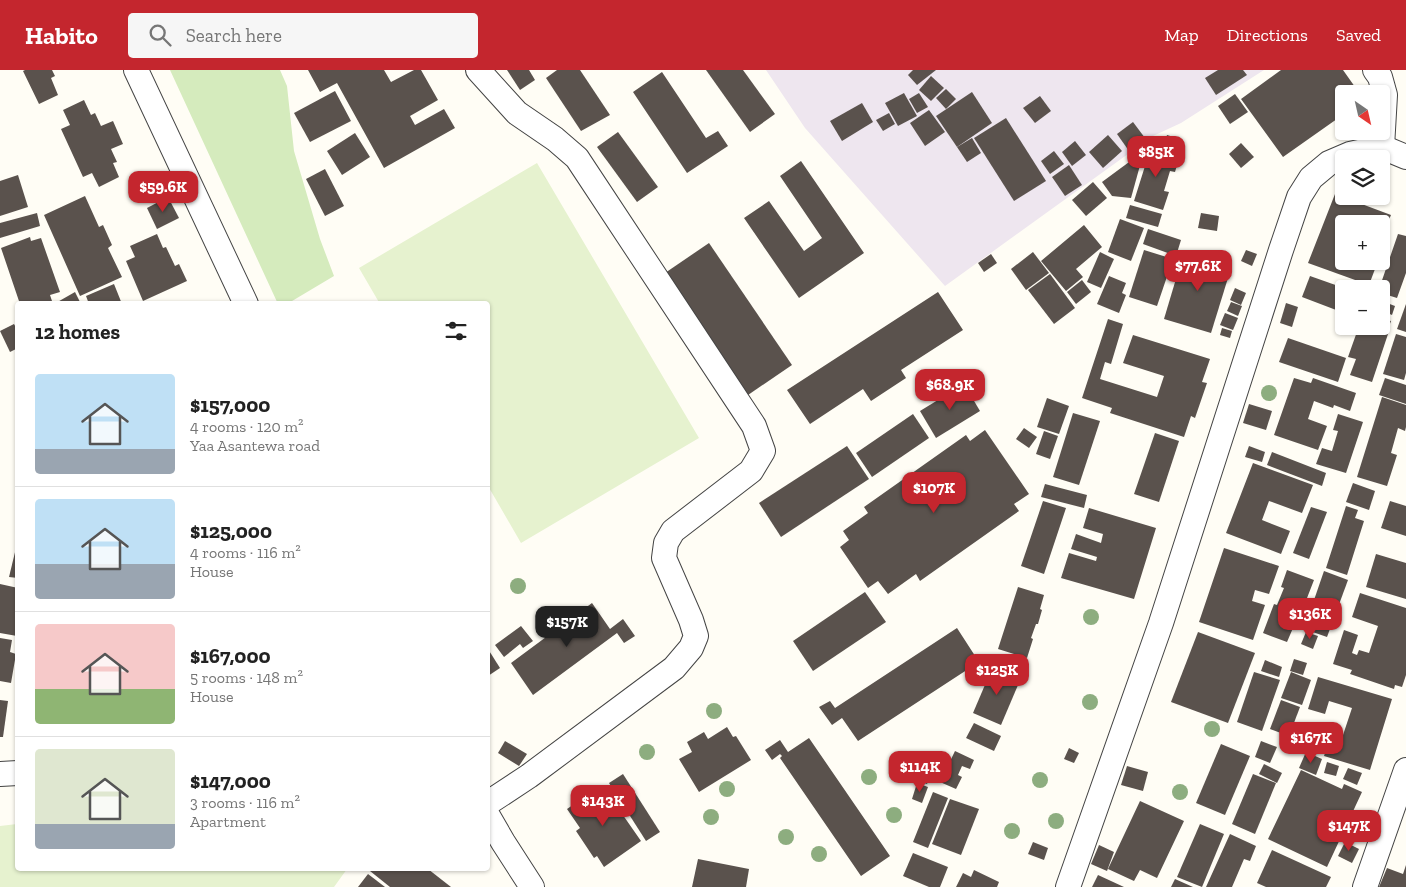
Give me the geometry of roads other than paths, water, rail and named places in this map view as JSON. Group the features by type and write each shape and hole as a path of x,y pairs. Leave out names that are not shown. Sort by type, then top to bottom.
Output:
{"street":[{"path":"136,70 245,301"},
{"path":"478,70 517,113 555,139 577,158 754,426 763,451 751,471 673,531 666,543 664,558 692,620 696,636 691,648 674,668 529,776 490,802"},
{"path":"1375,70 1380,77 1385,95 1382,147"},
{"path":"1068,887 1161,623 1299,197 1311,178 1329,164 1350,154 1382,147 1406,157"},
{"path":"1365,887 1406,770"},
{"path":"0,774 15,773"},
{"path":"490,819 532,887"}]}
